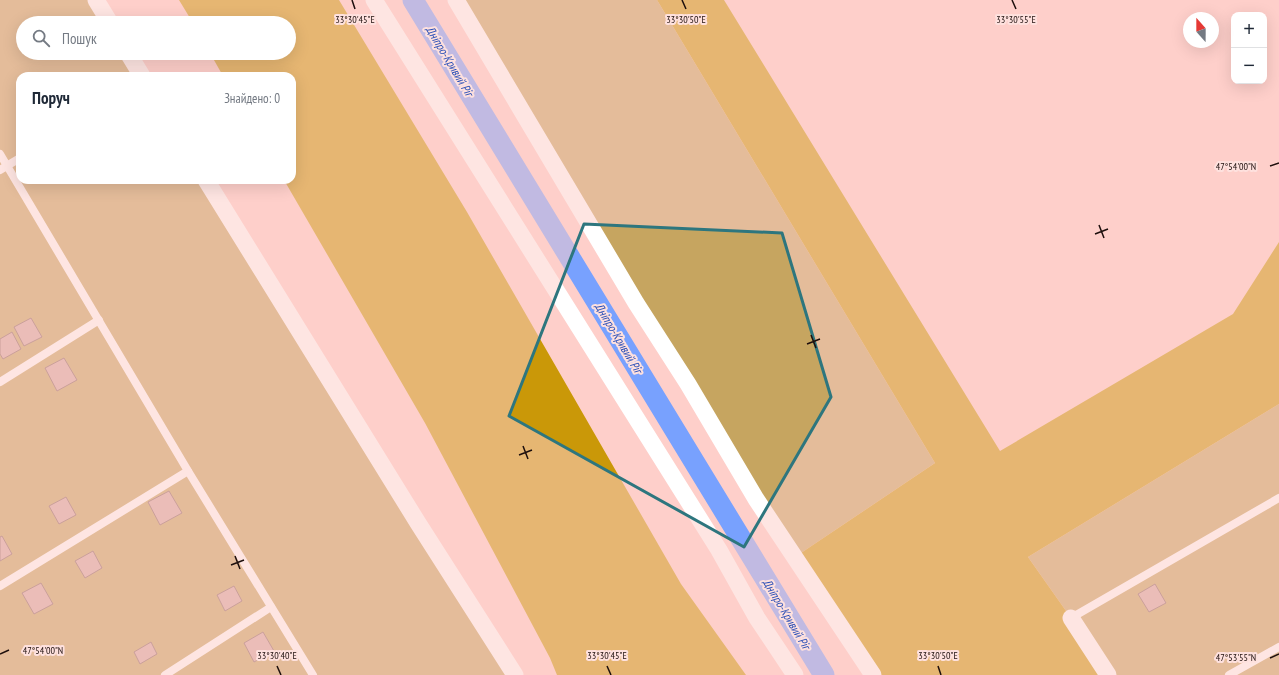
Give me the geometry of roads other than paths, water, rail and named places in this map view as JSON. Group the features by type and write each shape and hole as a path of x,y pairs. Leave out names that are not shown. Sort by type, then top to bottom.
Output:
{"street":[{"path":"96,0 106,16"},
{"path":"374,0 719,550 757,618 795,675"},
{"path":"456,0 636,303 688,384 756,499 873,675"},
{"path":"132,60 140,72"},
{"path":"208,184 515,675"},
{"path":"1071,618 1108,675"}],"lane":[{"path":"0,154 4,168 99,320 188,470 313,675"},
{"path":"4,168 16,160"},
{"path":"0,382 99,320"},
{"path":"0,586 188,470"},
{"path":"1071,618 1279,498"},
{"path":"165,675 271,607"},
{"path":"1229,675 1279,647"}],"waterway":[{"name":"Дніпро-Кривий Ріг","path":"413,0 824,675"}]}
